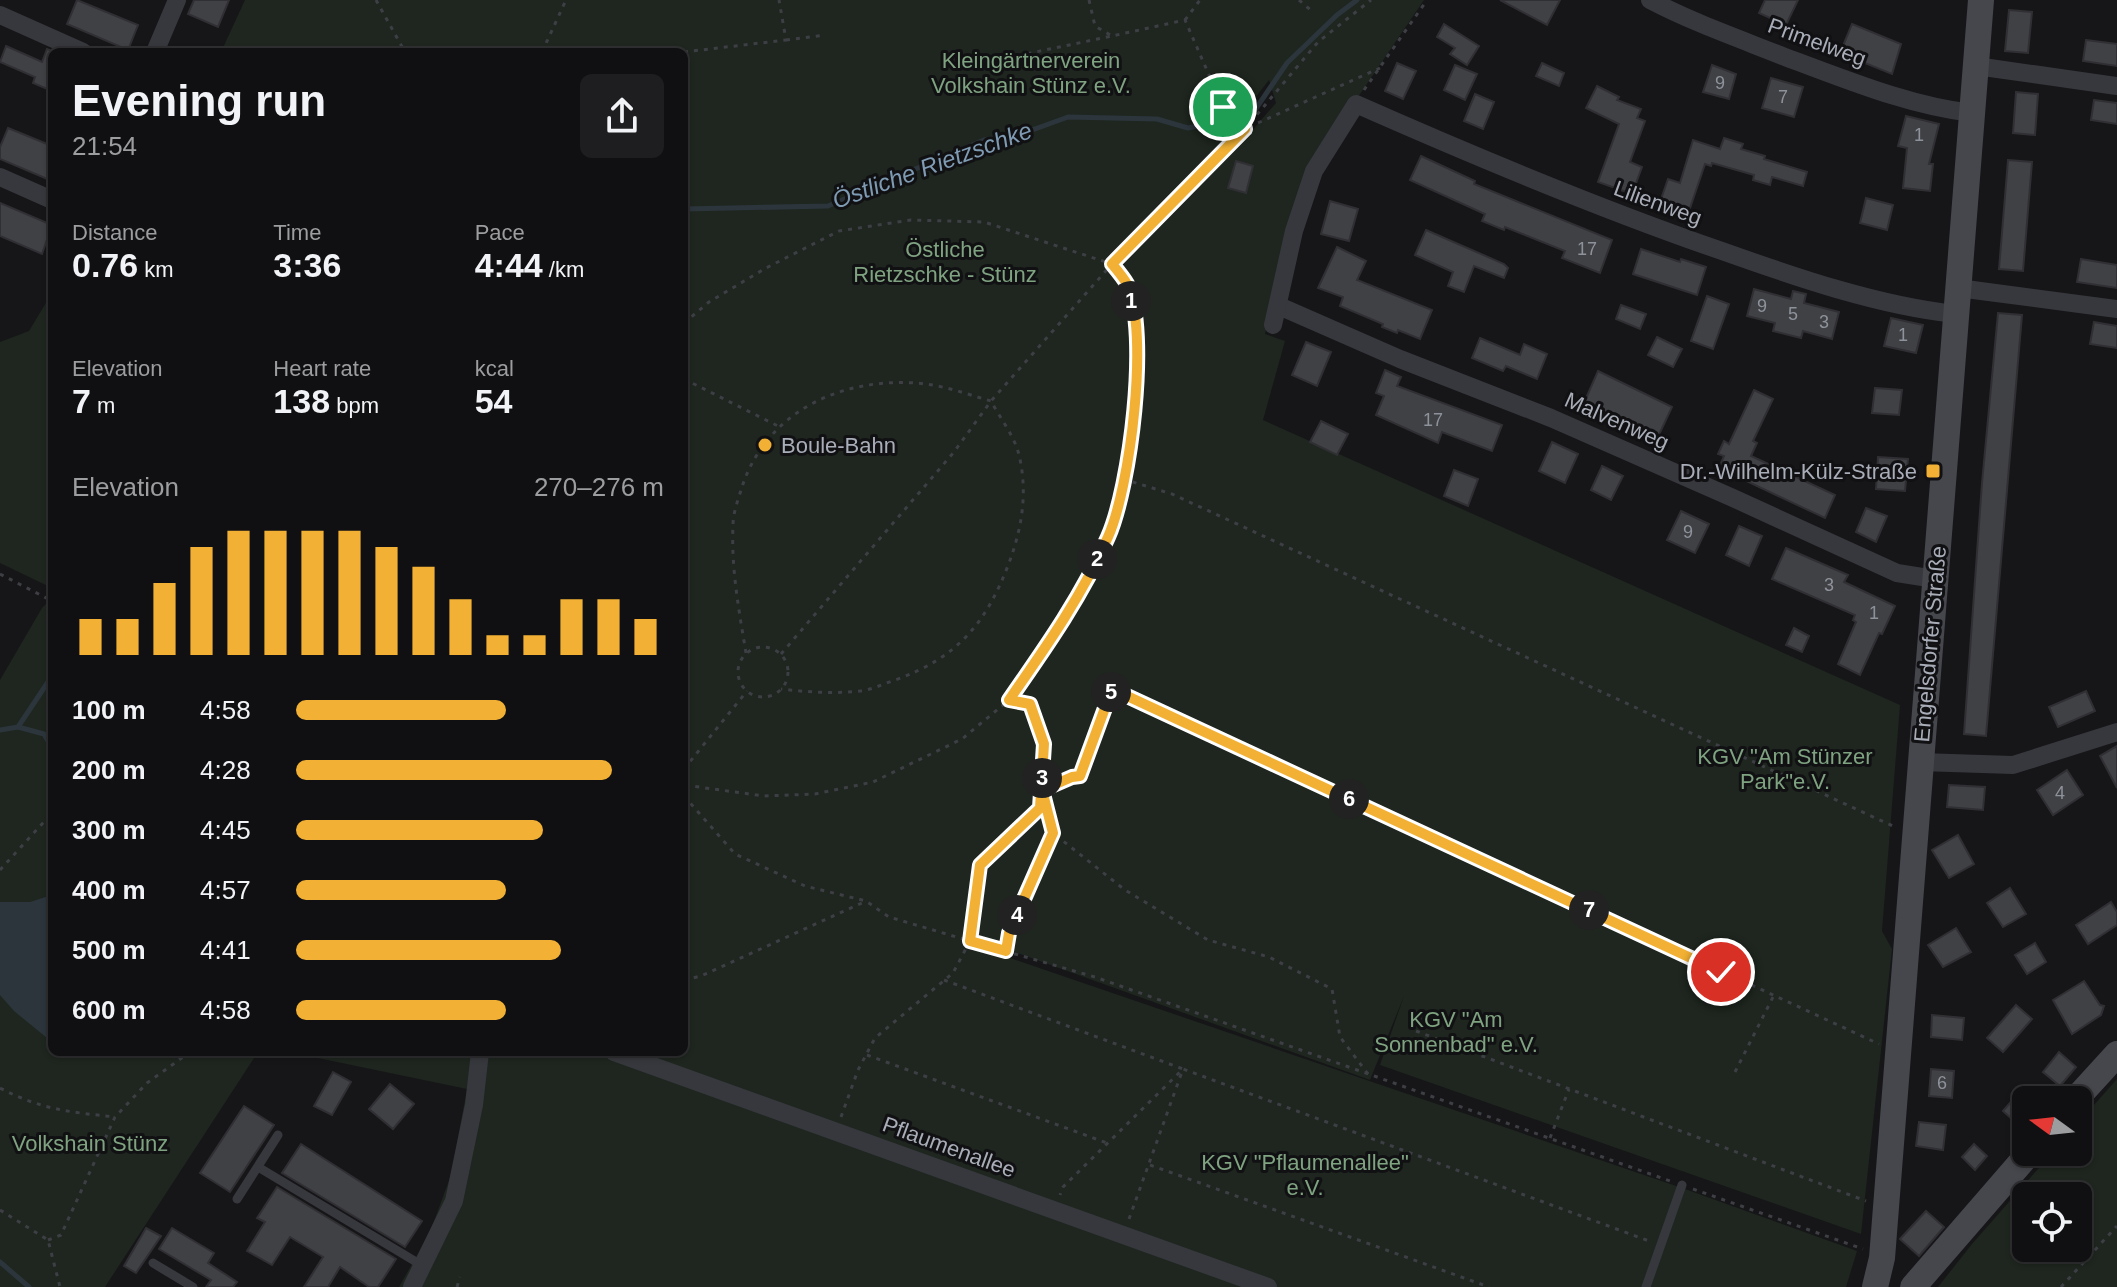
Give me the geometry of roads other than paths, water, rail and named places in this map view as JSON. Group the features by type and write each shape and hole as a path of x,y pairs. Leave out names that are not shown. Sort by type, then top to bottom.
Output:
{"street":[{"name":"Primelweg","path":"1650,0 1684,18 1829,73 1938,108 1972,113"},
{"name":"Engelsdorfer Straße","path":"1875,1287 1882,1258 1887,1040 1920,762 1981,0"},
{"path":"156,48 174,1"},
{"path":"0,15 74,48"},
{"path":"1976,66 2117,86"},
{"name":"Lilienweg","path":"1279,306 1294,231 1314,171 1356,104 1613,214 1797,277 1921,309 1957,301"},
{"path":"0,177 48,198"},
{"path":"1957,301 2117,309"},
{"path":"1273,325 1279,306"},
{"name":"Malvenweg","path":"1279,306 1400,359 1579,430 1897,573 1935,579"},
{"path":"1920,762 2013,765 2117,732"},
{"path":"2088,1086 2117,1054"},
{"path":"412,1287 454,1201 474,1105 480,1056"},
{"name":"Pflaumenallee","path":"625,1056 1268,1287"},
{"path":"1913,1287 2018,1166"}],"lane":[{"path":"237,1199 278,1135"},
{"path":"258,1167 423,1266"},
{"path":"1646,1287 1682,1185"},
{"path":"153,1263 193,1287"}],"waterway":[{"name":"Östliche Rietzschke","path":"688,209 828,206 984,140 1035,129 1068,117 1157,119 1188,128 1213,123 1229,133 1255,110 1287,63 1357,0"},
{"name":"Östliche Rietzschke","path":"0,730 18,727 48,682"},
{"path":"18,727 44,734 48,741"},
{"path":"0,1262 29,1287"}],"place":[{"name":"Boule-Bahn","path":"765,445"},
{"name":"Dr.-Wilhelm-Külz-Straße","path":"1933,471"}],"park label":[{"name":"Kleingärtnerverein Volkshain Stünz e.V.","path":"1031,72"},
{"name":"Östliche Rietzschke - Stünz","path":"945,262"},
{"name":"KGV \"Am Stünzer Park\"e.V.","path":"1785,768"},
{"name":"KGV \"Am Sonnenbad\" e.V.","path":"1456,1032"},
{"name":"Volkshain Stünz","path":"90,1143"},
{"name":"KGV \"Pflaumenallee\" e.V.","path":"1305,1174"}]}
